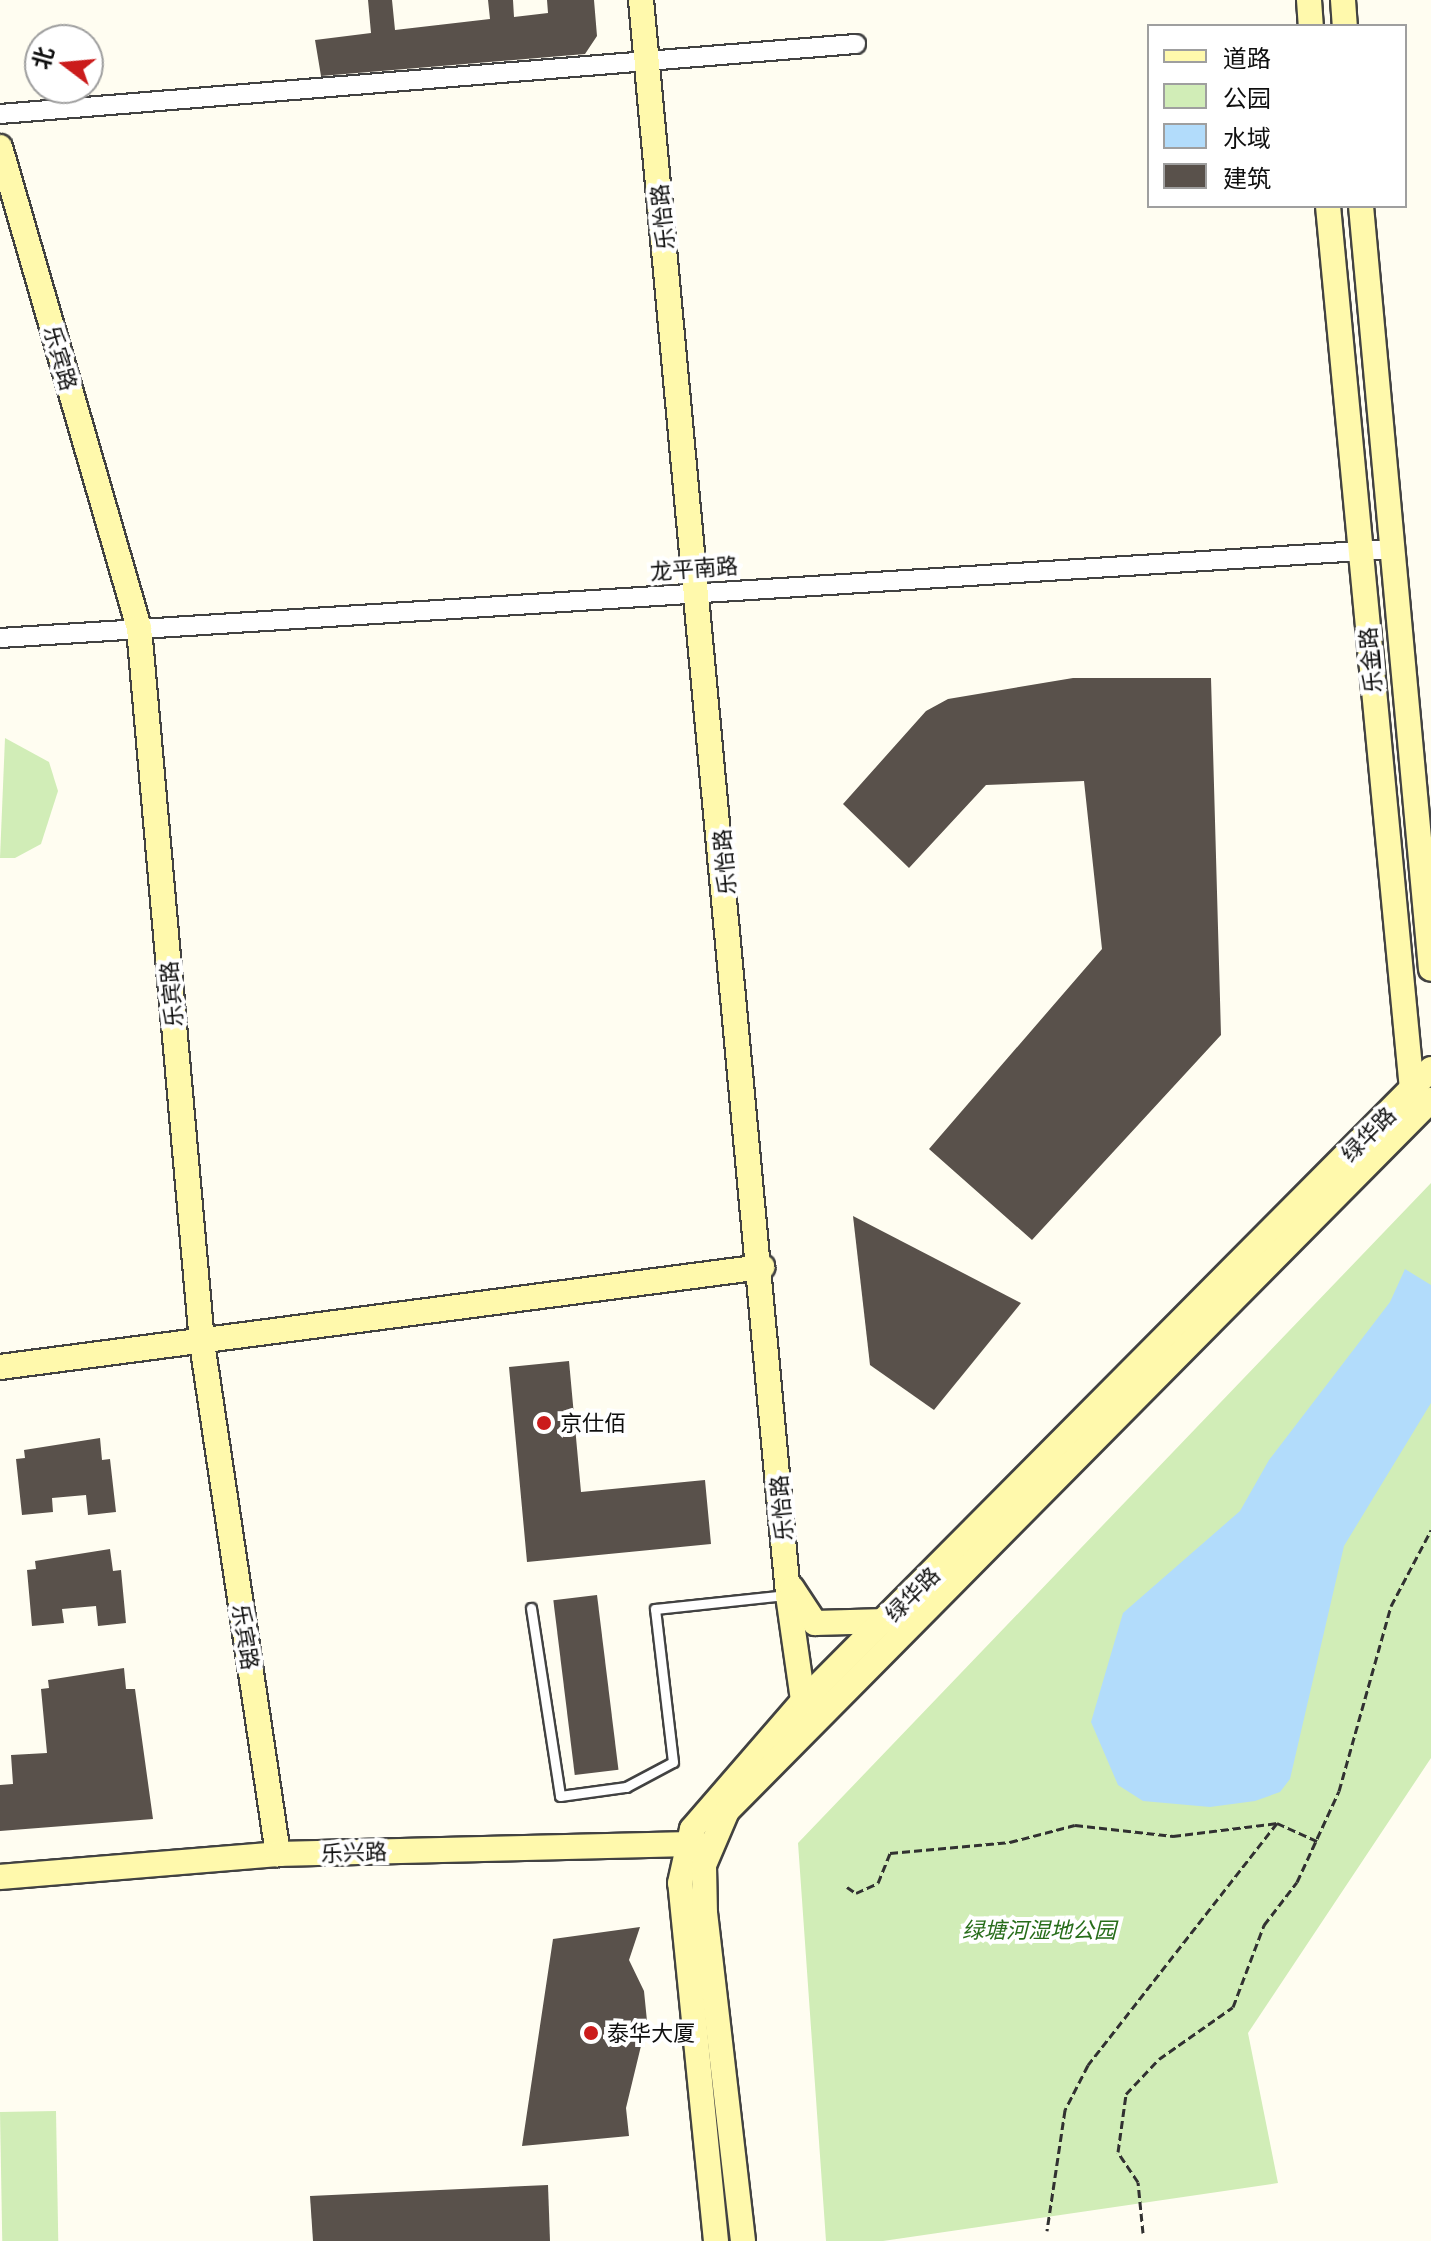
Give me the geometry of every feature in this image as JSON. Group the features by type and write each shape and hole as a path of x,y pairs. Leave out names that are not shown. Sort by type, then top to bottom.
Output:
{"street":[{"name":"乐怡路","path":"641,0 762,1267 788,1586 810,1710"},
{"path":"1309,0 1311,24"},
{"path":"1343,0 1345,24"},
{"path":"0,114 856,44"},
{"name":"乐宾路","path":"0,147 139,628 202,1343 278,1854"},
{"name":"乐金路","path":"1328,208 1360,551 1419,1102"},
{"name":"乐金路","path":"1361,208 1431,969"},
{"name":"龙平南路","path":"0,638 1391,549"},
{"name":"绿华路","path":"716,2241 680,1883 709,1805 810,1710 1419,1102 1431,1069"},
{"name":"绿华路","path":"810,1710 886,1621 1419,1102"},
{"path":"0,1367 202,1343 762,1267"},
{"path":"788,1586 815,1623 886,1621"},
{"name":"绿华路","path":"697,1844 743,2241"},
{"name":"乐兴路","path":"0,1877 278,1854 697,1844"}],"lane":[{"path":"531,1608 560,1796 626,1787 673,1762 655,1609 788,1586"}],"path":[{"path":"1143,2233 1138,2182 1118,2152 1126,2094 1159,2059 1233,2007 1264,1925 1317,1841 1339,1791 1391,1606 1431,1530"},
{"path":"847,1887 856,1893 878,1883 890,1853 1010,1842 1075,1825 1173,1836 1277,1823 1317,1841"},
{"path":"1047,2231 1065,2110 1088,2065 1277,1823"}],"green space":[{"path":"5,738 49,762 58,791 41,844 15,858 0,858"},
{"name":"绿塘河湿地公园","path":"1431,1183 1431,1758 1248,2033 1278,2183 883,2241 826,2241 798,1843"},
{"path":"56,2111 58,2241 2,2241 0,2112"}],"water":[{"path":"1405,1269 1431,1285 1431,1403 1344,1546 1290,1779 1280,1792 1255,1801 1210,1807 1143,1801 1118,1785 1091,1722 1123,1613 1240,1511 1269,1460 1390,1302"}],"building":[{"path":"368,0 392,0 395,30 490,19 488,0 513,0 514,17 548,13 547,0 594,0 597,36 585,54 321,76 315,40 371,33"},
{"path":"1073,678 1211,678 1221,1035 1032,1240 929,1149 1102,949 1084,781 986,785 909,868 843,804 926,711 948,699"},
{"path":"853,1216 1021,1303 934,1410 870,1365"},
{"name":"京仕佰","path":"569,1361 581,1492 705,1480 711,1544 527,1562 509,1367"},
{"path":"100,1438 102,1460 110,1459 116,1512 88,1515 86,1495 52,1498 53,1512 22,1515 16,1459 25,1458 24,1450"},
{"path":"110,1549 113,1571 121,1570 126,1623 98,1626 96,1606 62,1609 64,1623 32,1626 27,1570 36,1569 35,1561"},
{"path":"597,1595 618,1770 575,1775 553,1600"},
{"path":"124,1668 126,1689 135,1689 153,1819 0,1831 0,1785 13,1784 11,1755 47,1753 41,1689 49,1688 48,1680"},
{"name":"泰华大厦","path":"640,1927 629,1960 644,1991 647,2021 626,2108 629,2136 522,2146 553,1939"},
{"path":"548,2185 550,2241 313,2241 310,2196"}],"place":[{"name":"京仕佰","path":"544,1423"},
{"name":"泰华大厦","path":"591,2033"}]}
